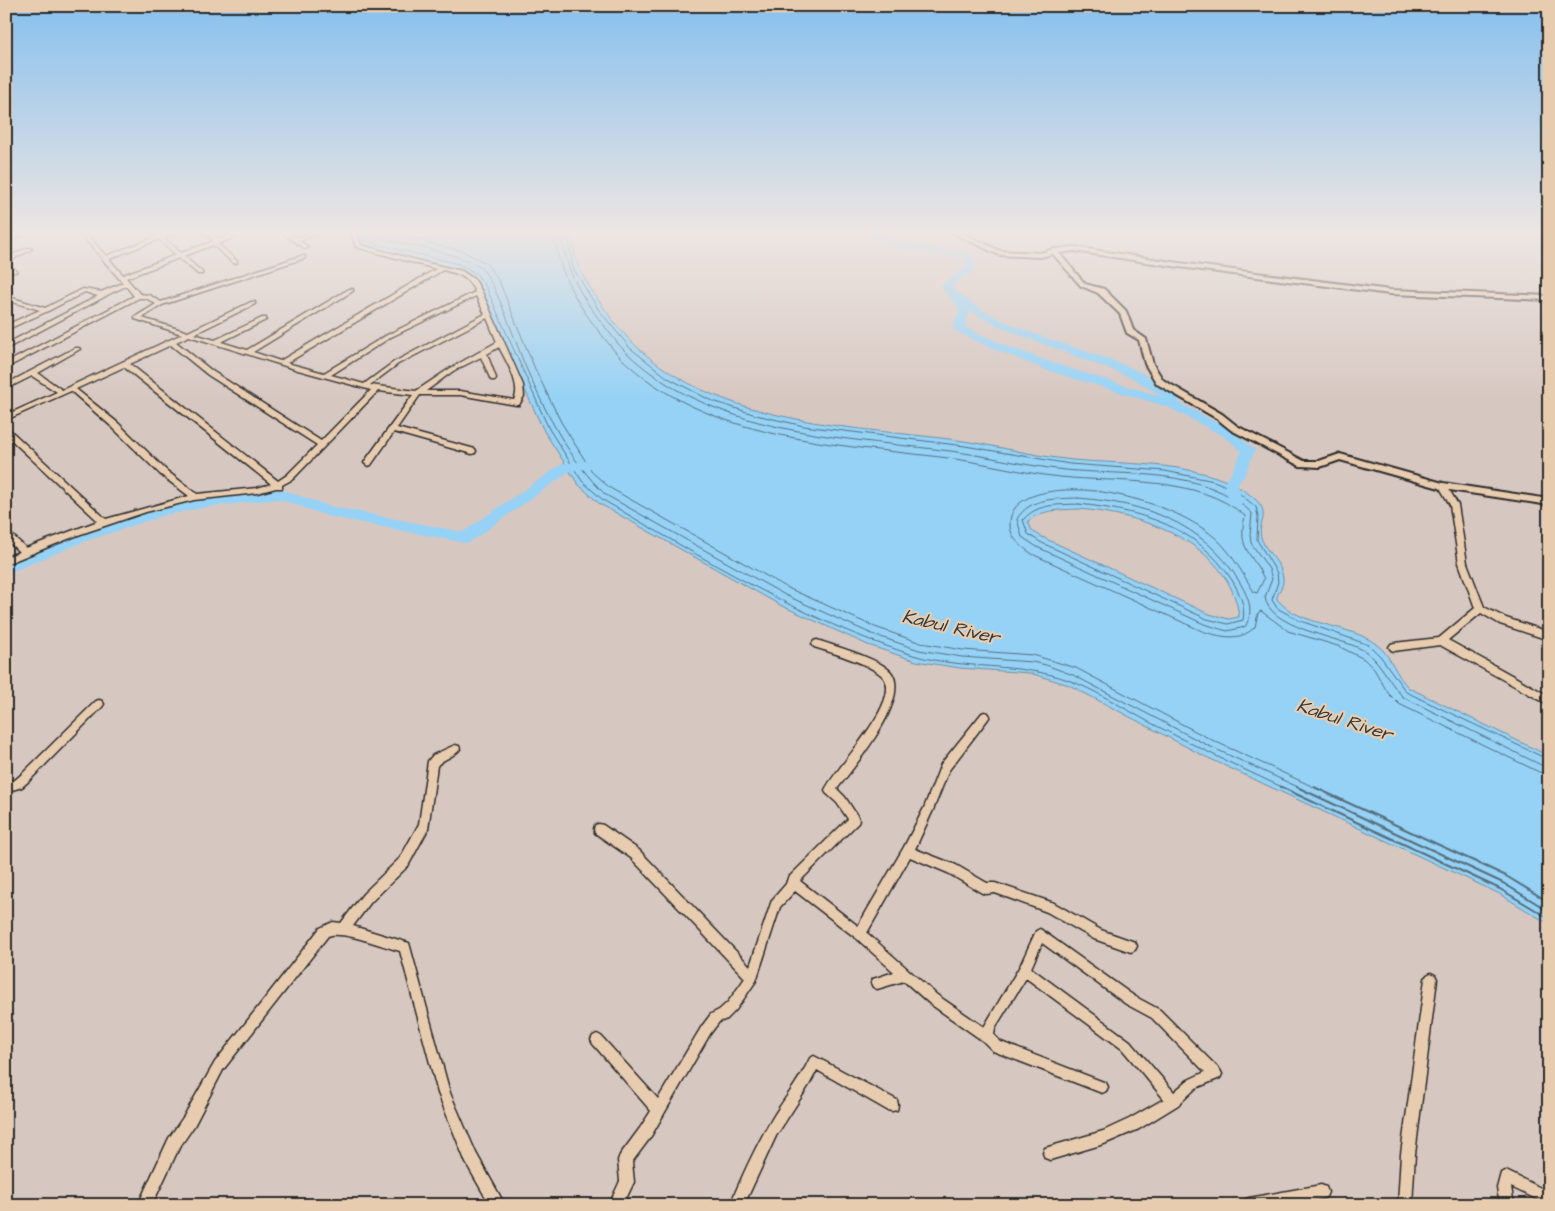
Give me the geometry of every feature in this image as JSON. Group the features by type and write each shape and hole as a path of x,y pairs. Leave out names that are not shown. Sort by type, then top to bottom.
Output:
{"street":[{"path":"6,347 106,294 114,288"},
{"path":"131,288 138,296"},
{"path":"210,288 160,304 137,318 324,376 376,389 418,393 460,393 516,403 520,396 520,385 477,288"},
{"path":"281,363 409,288"},
{"path":"1089,288 1101,292 1123,313 1130,331 1142,339 1149,364 1160,382 1219,416 1234,428 1303,464 1320,464 1340,457 1443,486 1549,502"},
{"path":"1355,288 1390,292 1549,298"},
{"path":"6,328 85,290 92,294 106,294"},
{"path":"247,353 351,290"},
{"path":"324,376 389,336 479,292"},
{"path":"6,366 138,296 147,296 160,304"},
{"path":"6,298 46,310"},
{"path":"6,418 253,303"},
{"path":"365,386 396,363 488,315"},
{"path":"214,343 264,319"},
{"path":"172,342 210,372 320,444"},
{"path":"368,463 418,393 451,370 501,343"},
{"path":"6,387 77,349"},
{"path":"483,353 494,378"},
{"path":"125,364 279,486"},
{"path":"33,373 61,392"},
{"path":"71,388 115,425 164,473 196,497"},
{"path":"6,561 49,541 104,522 196,497 279,486 290,478 320,444 376,389"},
{"path":"392,429 472,451"},
{"path":"6,431 104,522"},
{"path":"1443,486 1454,506 1463,564 1480,609 1503,621 1549,636"},
{"path":"6,534 25,552"},
{"path":"1394,647 1441,641 1480,609"},
{"path":"1441,641 1549,702"},
{"path":"616,1205 627,1182 626,1160 659,1110 690,1054 706,1030 715,1018 723,1015 732,1006 752,977 776,904 791,887 792,882 854,820 841,800 830,790 874,730 890,701 893,684 889,676 878,668 817,644"},
{"path":"6,787 18,784 26,778 99,704"},
{"path":"860,934 908,851 928,810 945,768 985,716"},
{"path":"344,929 367,898 404,862 424,825 432,764 437,758 455,749"},
{"path":"599,829 635,854 752,977"},
{"path":"908,851 952,869 986,888 995,888 1050,907 1098,935 1131,946"},
{"path":"792,882 860,934 933,999 997,1046 1102,1087"},
{"path":"145,1205 174,1142 189,1121 230,1050 324,932 333,928 344,929 405,947 444,1093 470,1158 498,1205"},
{"path":"987,1037 990,1026 1024,970 1040,936 1130,1000 1156,1014 1216,1074 1192,1084 1174,1101 1134,1124 1104,1137 1050,1153"},
{"path":"1024,970 1126,1045 1174,1101"},
{"path":"877,983 906,974"},
{"path":"1405,1205 1408,1154 1431,979"},
{"path":"597,1040 659,1110"},
{"path":"737,1205 752,1167 786,1108 806,1082 814,1062 892,1105"},
{"path":"1507,1205 1504,1188 1506,1178 1549,1199"},
{"path":"1249,1205 1321,1192"}],"water":[{"name":"Kabul River","path":"480,288 591,288 602,305 633,343 671,373 712,394 758,410 805,421 965,441 1042,456 1168,467 1216,477 1237,486 1255,499 1263,510 1260,534 1264,545 1282,573 1283,582 1277,599 1287,608 1311,620 1353,632 1366,638 1382,649 1409,688 1549,756 1549,924 1498,893 1204,756 1069,685 1030,673 960,668 916,661 868,645 780,605 600,504 578,484 544,431 494,323","holes":["1078,509 1129,518 1155,526 1180,537 1201,552 1219,570 1232,591 1239,617 1229,619 1209,614 1042,537 1032,531 1028,521 1045,512"]}],"waterway":[{"path":"947,288 960,301"},
{"path":"960,301 1011,328 1136,375 1175,399"},
{"path":"960,301 965,310 959,324 959,329 995,346 1050,367 1172,404 1227,433 1249,450 1237,476 1231,483 1235,503"},
{"path":"6,569 78,538 164,510 207,502 280,494 327,511 465,538 567,467 586,465"}]}
